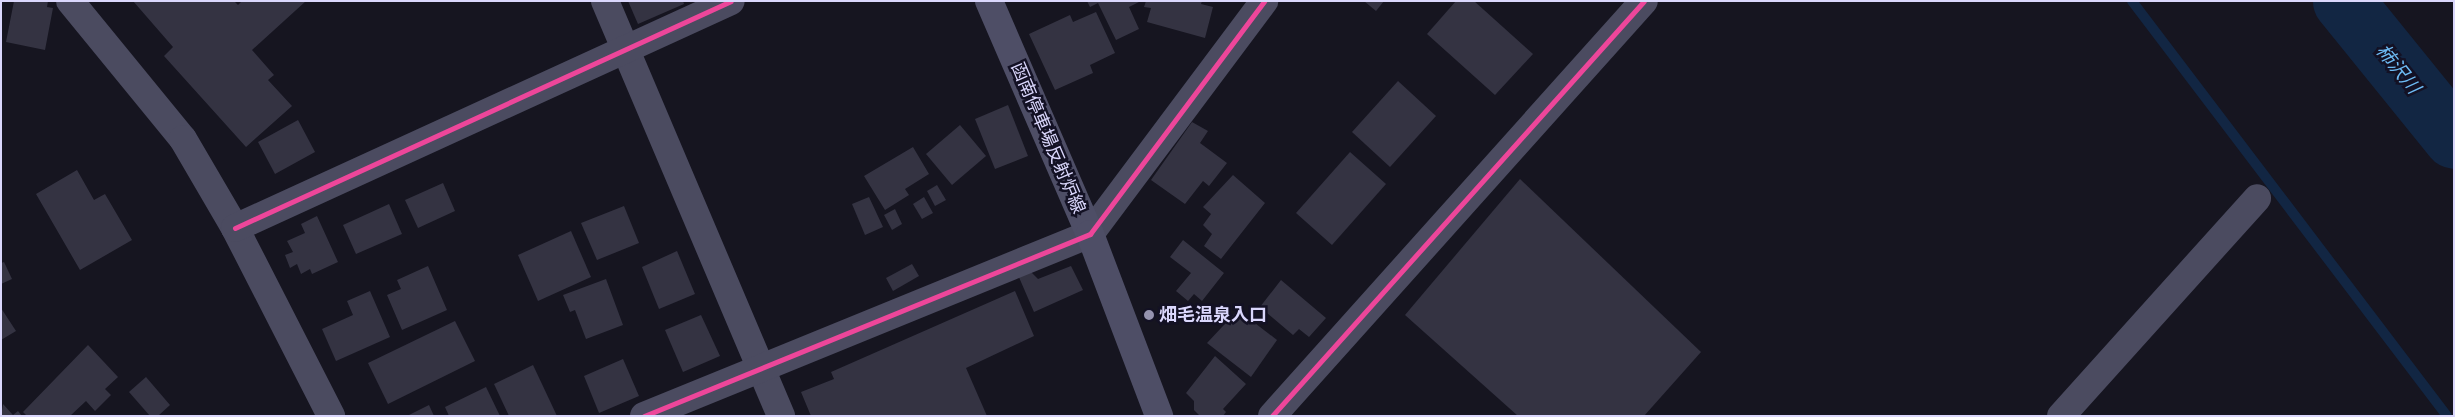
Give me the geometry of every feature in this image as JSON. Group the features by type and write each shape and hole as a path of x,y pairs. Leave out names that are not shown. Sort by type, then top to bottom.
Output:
{"main road":[{"name":"函南停車場反射炉線","path":"989,1 1090,234 1159,416"}],"street":[{"path":"70,1 183,139 235,228 331,416"},
{"path":"605,1 781,416"},
{"path":"235,228 731,1"},
{"path":"644,416 1090,234 1264,1"},
{"path":"1272,416 1644,1"},
{"path":"2062,416 2257,198"}],"building":[{"path":"14,1 48,1 47,7 53,8 45,50 6,42"},
{"path":"133,1 234,1 238,5 242,1 306,1 252,50 274,75 268,80 292,106 246,147 164,56 173,47"},
{"path":"628,1 683,1 684,4 638,24"},
{"path":"1087,1 1141,1 1129,7 1139,29 1116,40 1098,3 1090,7"},
{"path":"1146,1 1202,1 1201,4 1213,7 1205,38 1147,22 1151,8 1144,7"},
{"path":"1364,1 1384,1 1376,11"},
{"path":"1456,1 1474,1 1533,54 1495,95 1427,34"},
{"path":"1096,12 1115,53 1090,65 1093,73 1055,90 1029,34 1070,15 1073,22"},
{"path":"1398,81 1436,116 1390,167 1352,132"},
{"path":"1008,105 1028,156 995,169 975,119"},
{"path":"298,120 315,152 275,174 258,142"},
{"path":"1192,122 1208,131 1200,143 1227,163 1209,186 1203,181 1185,204 1151,180"},
{"path":"960,125 986,156 952,185 926,154"},
{"path":"913,147 929,174 905,189 909,195 885,210 864,176"},
{"path":"1350,152 1386,184 1332,245 1296,213"},
{"path":"77,170 94,200 105,194 132,240 80,270 36,194"},
{"path":"1233,175 1265,203 1221,259 1204,246 1212,234 1203,225 1211,214 1203,207"},
{"path":"1520,179 1701,352 1644,416 1518,416 1405,315"},
{"path":"443,183 455,211 418,228 405,200"},
{"path":"937,185 946,200 935,206 927,191"},
{"path":"869,197 883,227 865,235 852,204"},
{"path":"924,197 933,213 922,219 913,204"},
{"path":"389,204 402,234 356,254 343,225"},
{"path":"624,206 639,243 597,260 581,223"},
{"path":"895,209 902,224 892,230 884,215"},
{"path":"317,216 338,262 312,274 310,269 301,274 297,264 290,268 285,255 293,252 287,241 305,233 301,224"},
{"path":"571,231 591,277 538,301 518,255"},
{"path":"1183,240 1224,273 1202,301 1194,294 1188,301 1176,291 1191,273 1170,257"},
{"path":"677,251 695,294 659,309 642,267"},
{"path":"4,262 12,279 1,284 1,263"},
{"path":"912,264 919,276 893,291 886,278"},
{"path":"428,266 447,310 402,330 387,295 401,289 397,280"},
{"path":"1071,266 1083,290 1034,312 1018,275 1030,271 1038,279"},
{"path":"606,279 623,325 586,339 575,310 570,312 563,295"},
{"path":"1281,280 1326,318 1309,337 1299,329 1293,335 1260,307"},
{"path":"370,291 390,337 336,361 322,329 353,315 347,301"},
{"path":"1015,291 1034,336 966,368 987,416 811,416 801,392 834,379 831,372"},
{"path":"1,308 16,331 1,340"},
{"path":"1238,310 1277,340 1251,377 1207,343"},
{"path":"701,315 720,356 683,372 665,330"},
{"path":"455,321 475,361 388,404 368,363"},
{"path":"88,345 118,377 105,389 111,395 95,411 86,401 70,416 27,416 23,412"},
{"path":"1215,356 1246,384 1223,409 1226,412 1223,416 1200,416 1194,410 1194,401 1186,393"},
{"path":"623,359 639,396 599,413 584,376"},
{"path":"533,365 557,416 509,416 494,384"},
{"path":"146,377 170,405 158,416 150,416 129,392"},
{"path":"486,387 500,416 449,416 445,407"},
{"path":"3,404 13,415 18,411 22,416 1,416"},
{"path":"429,405 434,416 407,416"}],"waterway":[{"path":"2132,1 2447,416"},
{"name":"柿沢川","path":"2343,1 2454,138"}],"cycle path":[{"path":"235,228 731,1"},
{"path":"644,416 1090,234 1264,1"},
{"path":"1272,416 1644,1"}],"place":[{"name":"畑毛温泉入口","path":"1149,315"}]}
